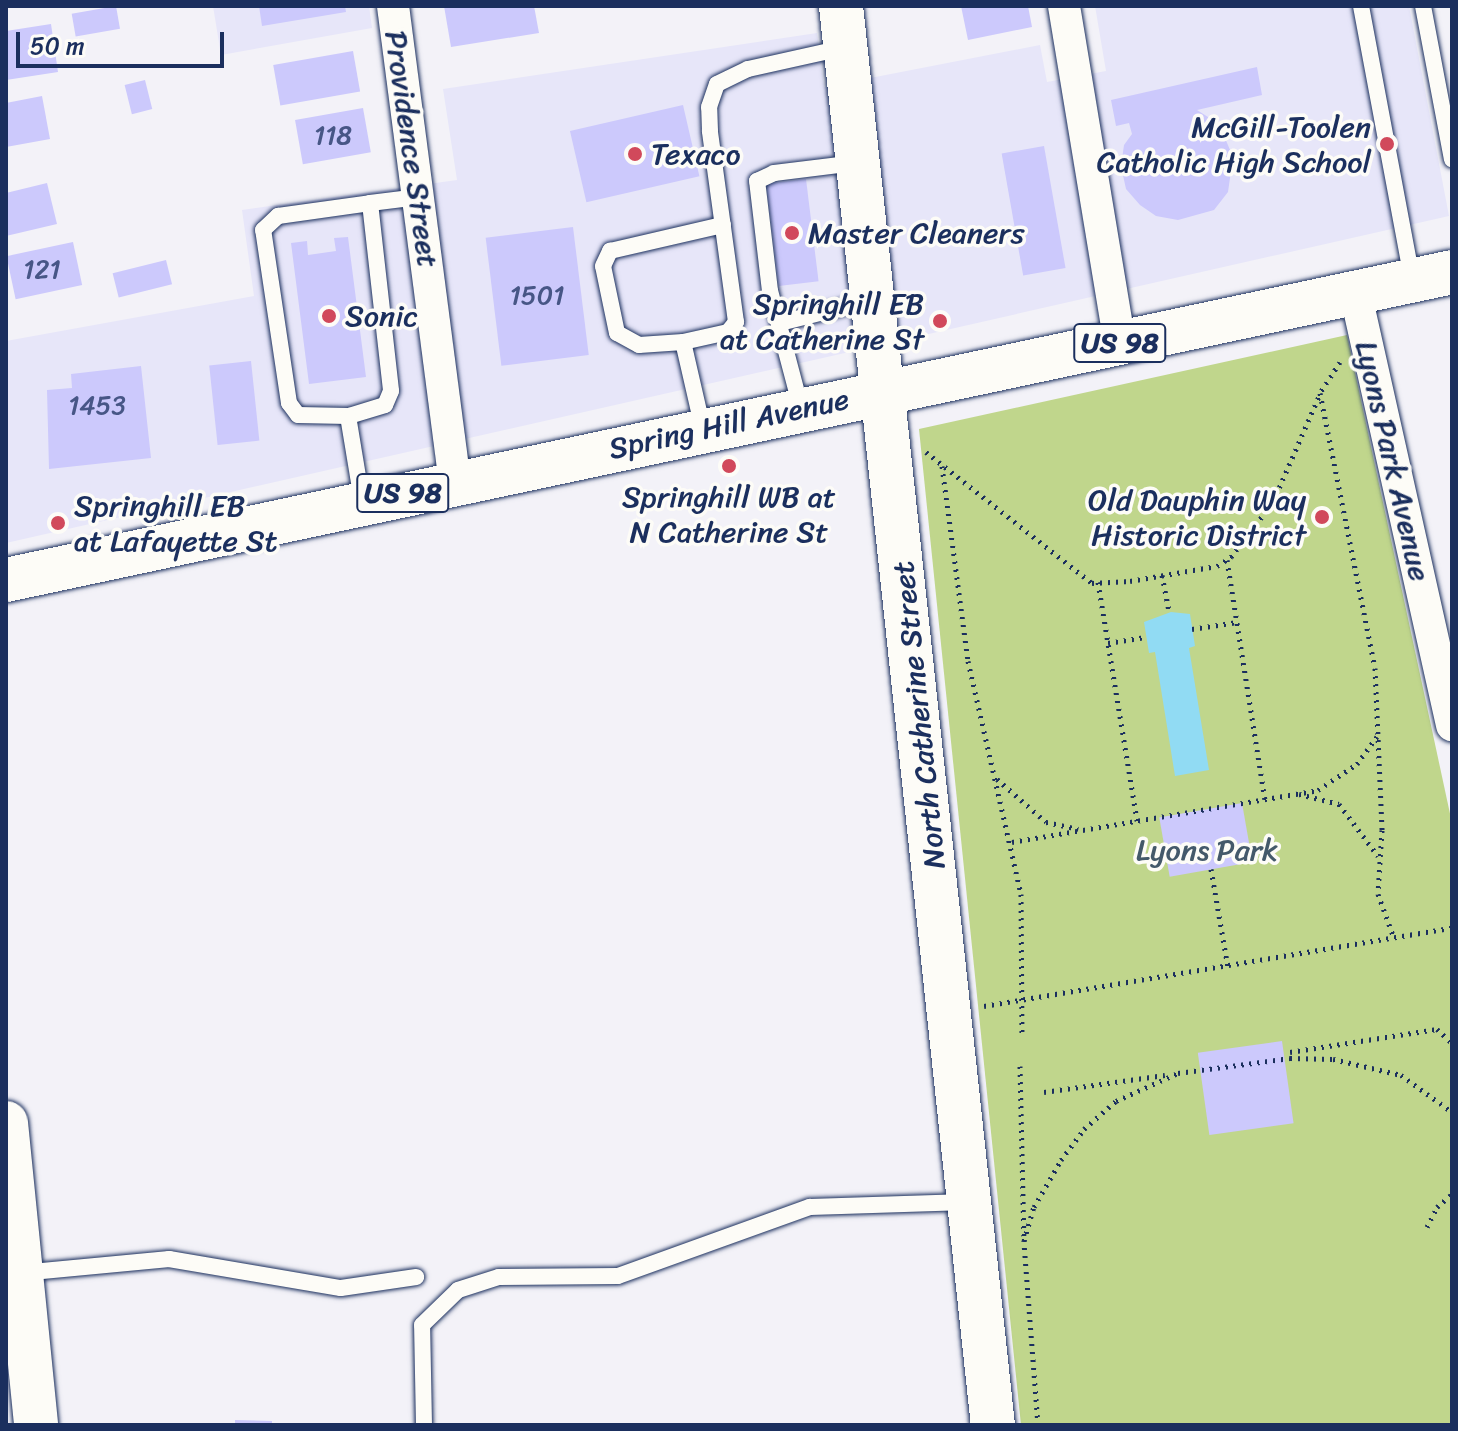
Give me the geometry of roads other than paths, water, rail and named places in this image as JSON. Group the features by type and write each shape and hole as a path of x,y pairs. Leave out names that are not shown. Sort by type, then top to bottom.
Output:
{"street":[{"name":"Providence Street","path":"393,6 455,482"},
{"path":"1064,6 1120,343"},
{"name":"North Catherine Street","path":"843,27 951,1007 968,1202 993,1425"},
{"name":"Spring Hill Avenue","path":"6,580 801,408 1432,276"},
{"name":"Lyons Park Avenue","path":"1355,291 1452,725"},
{"path":"6,1123 36,1425"}],"lane":[{"path":"1361,6 1432,276"},
{"path":"1423,6 1452,159"},
{"path":"723,225 610,251 603,266 617,333 639,345 683,342 728,332 736,322 709,107 717,84 843,27"},
{"path":"801,408 770,291 757,181 774,173 857,162"},
{"path":"370,203 391,391 385,405 348,416 298,415 289,403 263,230 278,216 370,203 419,197"},
{"path":"780,323 873,299"},
{"path":"683,342 703,429"},
{"path":"348,416 362,502"},
{"path":"424,1425 422,1325 458,1290 499,1277 618,1276 810,1207 968,1202"},
{"path":"20,1273 169,1259 341,1288 416,1277"}],"water":[{"path":"1171,612 1190,614 1195,646 1189,648 1209,770 1175,776 1155,652 1149,653 1144,622"}],"place":[{"name":"McGill-Toolen Catholic High School","path":"1387,144"},
{"name":"Texaco","path":"635,154"},
{"name":"Master Cleaners","path":"792,233"},
{"name":"Sonic","path":"329,316"},
{"name":"Springhill EB at Catherine St","path":"940,321"},
{"name":"Springhill WB at N Catherine St","path":"729,466"},
{"name":"Old Dauphin Way Historic District","path":"1322,517"},
{"name":"Springhill EB at Lafayette St","path":"58,523"}],"park label":[{"name":"Lyons Park","path":"1207,850"}]}
